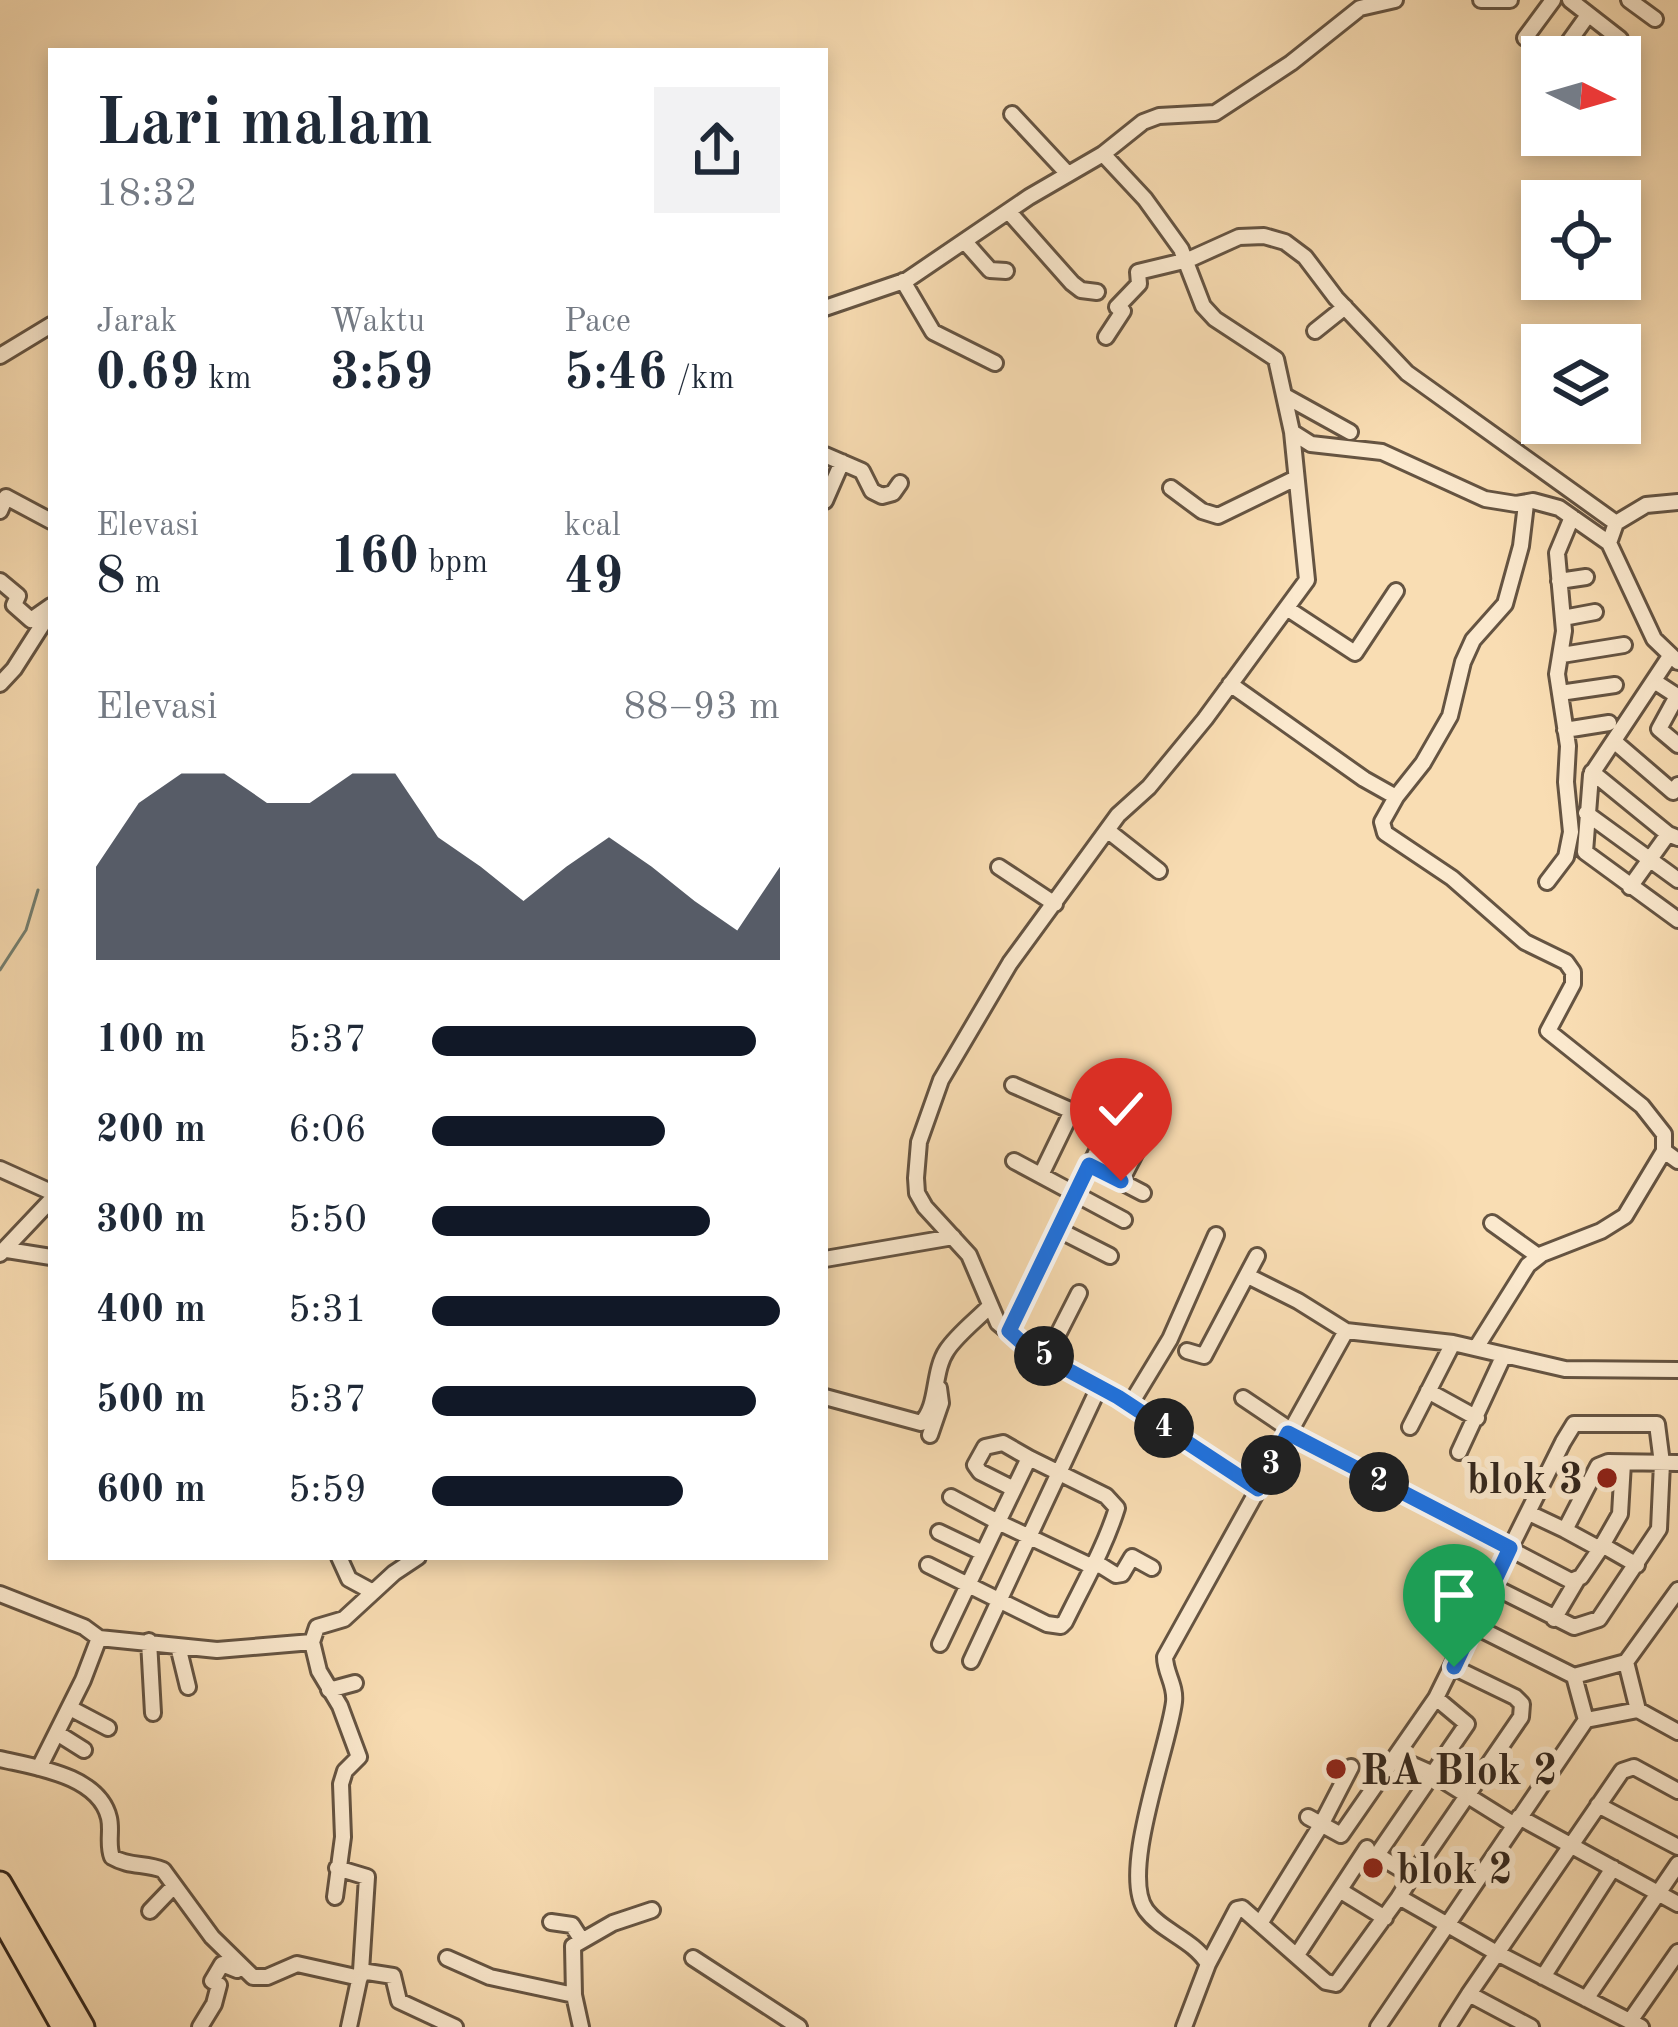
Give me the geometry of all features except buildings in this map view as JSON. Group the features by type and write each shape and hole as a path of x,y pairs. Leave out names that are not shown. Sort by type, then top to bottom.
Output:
{"highway":[{"path":"0,1883 82,2027"},
{"path":"0,1915 63,2027"}],"street":[{"path":"828,307 903,281 1103,154 1124,134 1159,116 1215,113 1291,63 1360,8 1395,0"},
{"path":"1480,0 1510,0"},
{"path":"1527,36 1553,0"},
{"path":"1570,0 1616,36"},
{"path":"1629,0 1655,19"},
{"path":"1573,36 1588,15"},
{"path":"1012,114 1068,174"},
{"path":"1103,154 1145,199 1188,260 1203,306 1276,359 1292,432 1309,571 1304,588 1288,609 1149,787 1133,798 1107,830 1010,963 950,1062 919,1142 917,1193 969,1255 988,1308 1009,1331 1258,1489"},
{"path":"1009,212 1072,283 1097,292"},
{"path":"1106,337 1123,311 1118,307 1139,284 1138,272 1188,260 1225,240 1264,236 1295,248 1407,373 1616,523"},
{"path":"966,243 990,270 1006,271"},
{"path":"903,281 933,332 995,363"},
{"path":"1315,331 1345,307"},
{"path":"0,356 48,327"},
{"path":"1285,396 1350,432"},
{"path":"1292,432 1311,444 1382,452 1485,500 1545,503 1609,543 1640,614 1674,659 1592,772 1585,852 1678,920"},
{"path":"828,456 862,471 872,491 882,496 892,494 900,482"},
{"path":"828,494 842,462"},
{"path":"1171,488 1202,512 1218,516 1296,478"},
{"path":"0,511 6,497 48,519"},
{"path":"1609,543 1616,523 1646,505 1678,502"},
{"path":"1476,1348 1514,1282 1538,1256 1601,1232 1625,1216 1664,1151 1664,1134 1642,1106 1548,1031 1573,984 1573,972 1566,962 1525,941 1452,878 1384,833 1382,822 1396,797 1423,763 1450,716 1473,640 1505,604 1522,546 1526,504"},
{"path":"1547,882 1566,857 1571,832 1557,674 1563,618 1557,553 1572,517"},
{"path":"1559,581 1586,577"},
{"path":"0,581 18,596 14,604 31,620 48,611"},
{"path":"1288,609 1355,653 1396,591"},
{"path":"1563,618 1595,612"},
{"path":"0,683 48,614"},
{"path":"1562,656 1624,645"},
{"path":"1654,681 1677,696 1659,729 1678,746"},
{"path":"1230,684 1396,797"},
{"path":"1560,694 1615,685"},
{"path":"1565,730 1609,723"},
{"path":"1615,742 1673,792 1678,785"},
{"path":"1592,772 1673,836 1630,887"},
{"path":"1586,813 1678,880"},
{"path":"1107,830 1159,871"},
{"path":"999,867 1055,904"},
{"path":"1013,1085 1107,1129"},
{"path":"1009,1331 1122,1100"},
{"path":"1041,1175 1072,1111"},
{"path":"1121,1181 1149,1127"},
{"path":"1664,1151 1678,1161"},
{"path":"1014,1161 1124,1220"},
{"path":"1089,1165 1143,1193"},
{"path":"0,1168 48,1194"},
{"path":"3,1252 48,1200"},
{"path":"1492,1223 1538,1256"},
{"path":"1057,1229 1111,1256"},
{"path":"1130,1405 1170,1339 1216,1234"},
{"path":"828,1258 953,1237"},
{"path":"3,1252 48,1257"},
{"path":"1187,1351 1204,1356 1257,1256"},
{"path":"1248,1276 1346,1331 1453,1343 1565,1370 1678,1370"},
{"path":"1046,1358 1079,1293"},
{"path":"828,1398 921,1423 928,1416 937,1371 947,1350 988,1308"},
{"path":"1208,1964 1191,1943 1146,1910 1138,1879 1156,1768 1175,1694 1166,1657 1346,1331"},
{"path":"1410,1427 1453,1343"},
{"path":"1460,1452 1503,1357"},
{"path":"931,1436 941,1402 937,1371"},
{"path":"970,1660 1099,1387"},
{"path":"1428,1391 1477,1418"},
{"path":"1244,1398 1289,1431 1564,1579 1576,1580"},
{"path":"1341,1835 1454,1667 1472,1625 1510,1548 1574,1424 1657,1424 1670,1463 1659,1529 1599,1619 1574,1627 1492,1586"},
{"path":"928,1565 1061,1626 1114,1518 1116,1503 1003,1443 985,1447 975,1465 1014,1489"},
{"path":"940,1644 1029,1458"},
{"path":"1554,1618 1620,1514 1623,1463"},
{"path":"1565,1530 1598,1466 1670,1463"},
{"path":"951,1497 1091,1566 1100,1565 1120,1576 1132,1557 1152,1568"},
{"path":"1529,1513 1637,1565"},
{"path":"939,1532 983,1553"},
{"path":"340,1560 349,1579 373,1592"},
{"path":"335,1898 343,1837 341,1784 345,1771 359,1757 312,1642 316,1627 344,1619 414,1560"},
{"path":"1472,1625 1574,1676 1626,1662 1678,1590"},
{"path":"0,1594 99,1637 217,1650 312,1642"},
{"path":"39,1768 99,1637"},
{"path":"149,1641 153,1713"},
{"path":"178,1646 188,1687"},
{"path":"1626,1662 1639,1710"},
{"path":"1184,2027 1208,1964 1237,1909 1261,1922 1325,1982 1336,1984 1521,1717 1523,1709 1514,1697 1454,1667"},
{"path":"1574,1676 1586,1720"},
{"path":"328,1690 356,1683"},
{"path":"1297,1955 1468,1724 1436,1698"},
{"path":"70,1708 108,1727"},
{"path":"1378,2027 1586,1720 1639,1710 1678,1732"},
{"path":"57,1733 84,1750"},
{"path":"1397,1758 1678,1904"},
{"path":"0,1759 78,1782 100,1802 109,1818 112,1857 126,1865 163,1870 212,1937 260,1979 297,1964 393,1976 399,2001 455,2027"},
{"path":"1261,1922 1315,1821 1351,1767"},
{"path":"1448,2027 1495,1952 1628,1767 1678,1790"},
{"path":"1598,1804 1678,1847"},
{"path":"1315,1821 1412,1876"},
{"path":"1586,1999 1678,1864"},
{"path":"337,1868 367,1877 360,1974 349,2027"},
{"path":"1543,1977 1613,1868"},
{"path":"150,1911 173,1887"},
{"path":"1341,1891 1385,1918"},
{"path":"1399,1897 1636,2024 1676,1958"},
{"path":"581,2027 574,1995 573,1946 652,1910"},
{"path":"551,1922 572,1925 581,1939"},
{"path":"447,1958 490,1977 574,1995"},
{"path":"693,1958 799,2027"},
{"path":"200,2027 214,2004 219,1985 212,1981 222,1964 245,1970"},
{"path":"1468,1994 1510,2022 1531,2027"}],"waterway":[{"path":"0,970 26,930 38,890"}],"place":[{"name":"blok 3","path":"1607,1478"},
{"name":"RA Blok 2","path":"1336,1769"},
{"name":"blok 2","path":"1373,1868"}],"route":[{"path":"1121,1181 1089,1165 1009,1331 1029,1349 1118,1397 1258,1489 1288,1433 1510,1548 1454,1667"}]}
